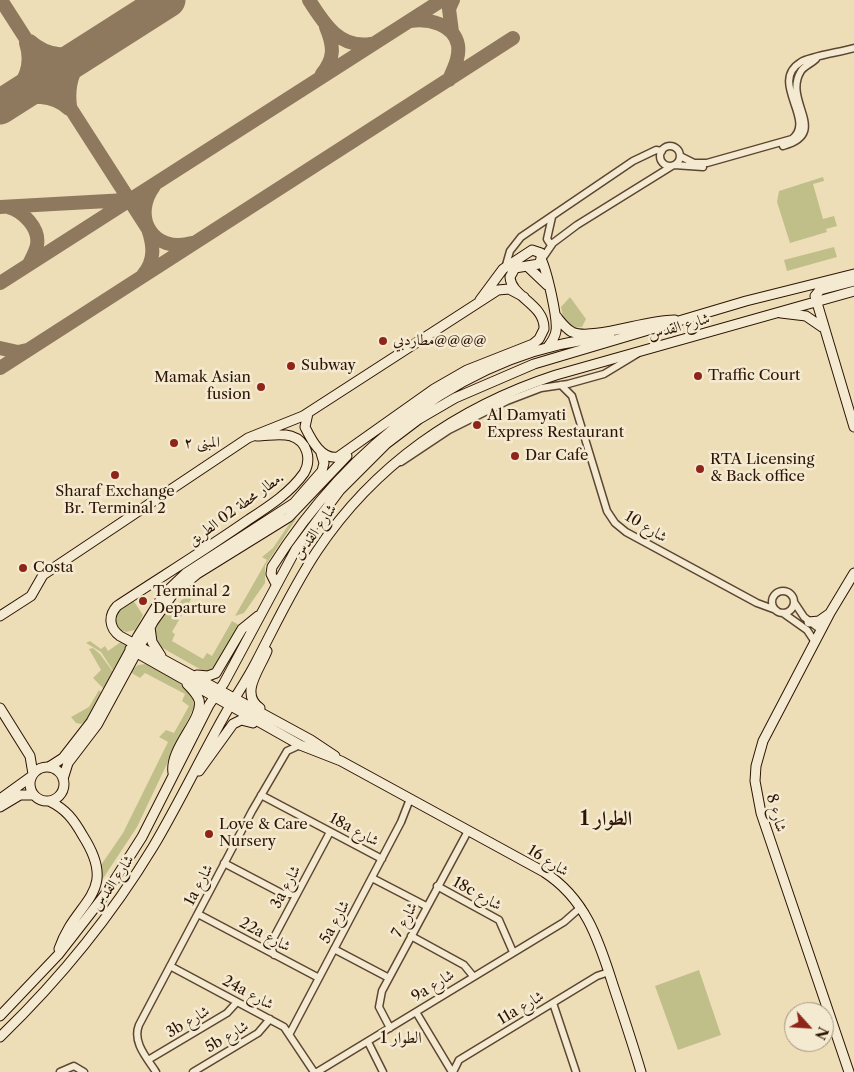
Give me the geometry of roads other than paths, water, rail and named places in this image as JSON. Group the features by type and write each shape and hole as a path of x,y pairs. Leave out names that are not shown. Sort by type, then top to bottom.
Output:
{"street":[{"path":"479,303 506,265 515,243 628,166 644,160 650,153 674,147 680,156 694,163 707,163 795,137 800,124 789,86 790,75 801,62 854,48"},
{"path":"662,151 662,162 673,166 705,167 799,140 804,134 806,126 796,92 797,80 802,69 816,58"},
{"path":"308,413 305,427 322,453 330,458 338,457 366,438 401,410 445,382 537,341 544,330 542,318 512,284 510,277 515,268 536,265 551,245 593,212 673,166 680,156"},
{"path":"551,245 546,239 552,216"},
{"path":"506,265 534,250 541,254 556,316 555,335 547,348"},
{"path":"527,266 548,284"},
{"name":"شارع القدس","path":"0,1016 58,955 91,914 127,863 296,549 324,510 356,472 403,431 455,398 534,364 746,301 854,274"},
{"path":"852,430 816,302 817,292 854,281"},
{"path":"0,616 31,596 43,575 252,436 308,413 502,289 512,290 524,297"},
{"name":"شارع القدس","path":"0,1038 39,999 101,925 154,846 305,570 329,533 365,490 393,464 435,432 500,396 556,375 854,291"},
{"path":"776,312 806,316 814,319 824,328"},
{"path":"556,316 566,328 581,334 613,331 654,321 682,321"},
{"path":"276,584 271,569 308,515 358,459 403,421 445,393 491,370 547,348 581,340 626,337"},
{"path":"393,464 407,459 449,430 507,401 541,388 579,381 610,371 637,353"},
{"path":"572,396 579,381"},
{"name":"شارع 10","path":"561,385 572,396 602,496 610,517 620,528 757,603 780,612 807,630 815,642"},
{"name":"مطار محطة 02 الطريق.","path":"217,693 151,661 117,633 112,626 111,618 117,606 212,546 274,502 292,487 304,472 308,461 308,454 297,439 285,435 252,436"},
{"name":"مطار محطة 02 الطريق.","path":"63,779 68,763 97,725 129,668 135,648 167,602 185,582 289,517 366,438"},
{"name":"مطار محطة 02 الطريق.","path":"49,767 63,758 91,722 135,648 159,601 176,582 298,500 322,471 324,463 322,453"},
{"path":"356,472 358,459"},
{"path":"308,515 324,510"},
{"name":"شارع 8","path":"849,1072 761,813 755,788 756,766 763,741 829,614 854,573"},
{"path":"757,603 784,591 791,595 809,622 821,630"},
{"path":"773,597 772,604 780,612 789,611 794,602"},
{"path":"809,622 819,620 829,614"},
{"path":"185,676 208,676 216,673 242,629 260,615"},
{"path":"150,627 152,642 162,658"},
{"path":"273,629 268,652 250,694 253,702 279,722"},
{"name":"مطار محطة 02 الطريق.","path":"135,648 162,658 185,676"},
{"path":"129,668 138,663 151,661"},
{"path":"173,776 175,756 199,704 196,694 185,676"},
{"name":"شارع 16","path":"217,693 274,731 300,745 341,761"},
{"name":"شارع 16","path":"233,703 279,722 317,744 341,761 553,878 568,891 583,910 596,936 641,1072"},
{"path":"0,708 30,756 33,775 30,787 34,795 41,800 49,801 71,816 93,851 98,866 95,888 64,937 58,955"},
{"path":"189,782 211,757 233,724 244,720 274,731"},
{"path":"286,737 287,751 300,745"},
{"name":"1a شارع","path":"148,1060 139,1043 136,1032 224,863 287,751"},
{"path":"0,799 42,768 49,767 58,771 63,779 61,794 49,801"},
{"path":"0,807 20,795 34,795"},
{"name":"18a شارع","path":"261,796 382,859"},
{"name":"5a شارع","path":"290,1033 412,801"},
{"name":"شارع 7","path":"392,1026 379,1003 389,978 466,830"},
{"name":"3a شارع","path":"274,954 272,943 330,832"},
{"path":"224,863 283,894 296,894"},
{"path":"372,878 426,906"},
{"name":"18c شارع","path":"437,886 499,920 513,952"},
{"name":"9a شارع","path":"315,1072 583,910"},
{"name":"22a شارع","path":"198,914 320,978"},
{"path":"411,936 464,965 473,976"},
{"path":"334,949 389,978"},
{"name":"24a شارع","path":"170,966 270,1019 290,1033 308,1072"},
{"name":"11a شارع","path":"453,1072 459,1060 597,976 609,972"},
{"name":"3b شارع","path":"148,1060 227,1013 237,1002"},
{"path":"553,1004 576,1072"},
{"path":"416,1012 453,1072"},
{"name":"5b شارع","path":"193,1072 258,1033 270,1019"},
{"path":"365,1043 383,1072"},
{"name":"24a شارع","path":"302,1056 315,1072"},
{"path":"148,1060 156,1072"},
{"path":"60,1072 71,1066 82,1070"}],"place":[{"name":"مطاردبي@@@@","path":"383,341"},
{"name":"Subway","path":"291,366"},
{"name":"Traffic Court","path":"698,376"},
{"name":"Mamak Asian fusion","path":"261,387"},
{"name":"Al Damyati Express Restaurant","path":"477,425"},
{"name":"المبنى ٢","path":"174,443"},
{"name":"Dar Cafe","path":"515,456"},
{"name":"RTA Licensing & Back office","path":"700,469"},
{"name":"Sharaf Exchange Br. Terminal 2","path":"115,475"},
{"name":"Costa","path":"23,568"},
{"name":"Terminal 2 Departure","path":"143,601"},
{"name":"Love & Care Nursery","path":"209,834"}],"district":[{"name":"الطوار 1","path":"606,819"},
{"name":"الطوار 1","path":"401,1038"}]}
